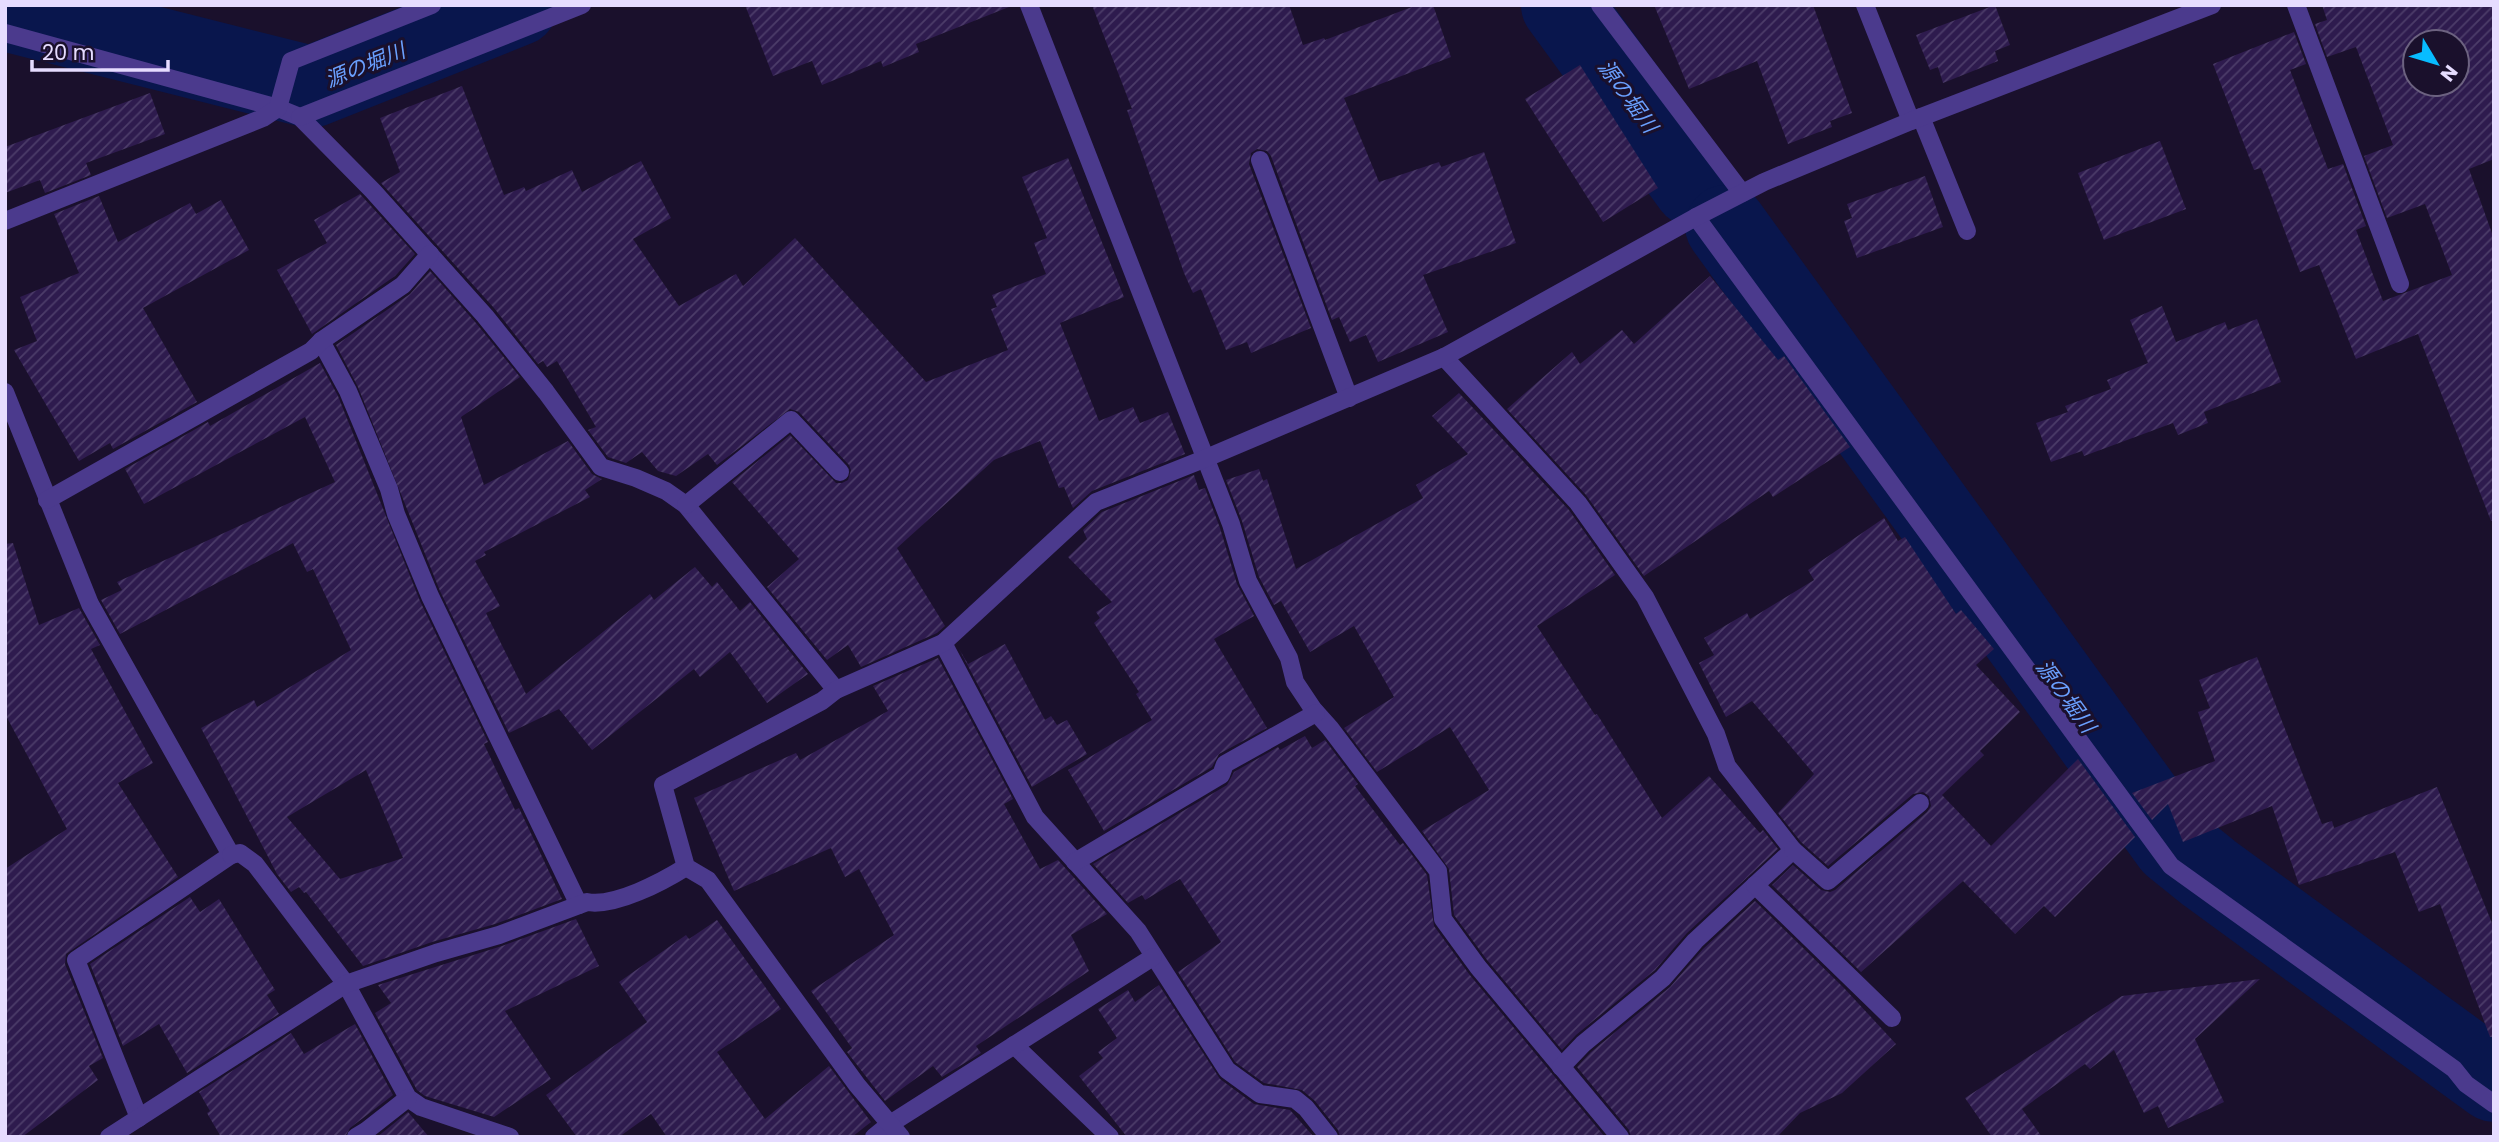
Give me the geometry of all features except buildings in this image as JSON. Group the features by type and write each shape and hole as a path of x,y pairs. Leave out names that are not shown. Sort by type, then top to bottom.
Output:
{"street":[{"path":"5,221 264,118 278,106 291,61 432,5"},
{"path":"300,117 582,5"},
{"path":"1030,5 1231,524 1248,581 1289,658 1295,682 1438,871 1443,919 1478,967 1619,1137"},
{"path":"1600,5 1742,193"},
{"path":"1864,5 1967,231"},
{"path":"895,1130 858,1085 708,880 686,867 663,785 822,701 836,690 943,643 1096,502 1204,459 1444,356 1742,193 1916,119 2211,5"},
{"path":"2296,5 2400,284"},
{"path":"5,33 278,106 300,117 373,191 494,327 601,467 666,491 686,505 836,690"},
{"path":"1260,160 1349,398"},
{"path":"1696,216 2171,866 2454,1069 2466,1084 2494,1104"},
{"path":"47,500 311,351 321,341 403,285 430,254"},
{"path":"321,341 353,403 430,596 579,905"},
{"path":"1444,356 1578,503 1645,597 1716,734 1727,766 1793,849 1828,881 1920,803"},
{"path":"5,392 90,604 231,855"},
{"path":"686,505 791,419 840,472"},
{"path":"943,643 1035,817 1138,931 1227,1070 1260,1094 1295,1099 1306,1108 1329,1137"},
{"path":"1075,862 1221,775 1225,764 1316,713"},
{"path":"1561,1067 1583,1044 1663,978 1695,941 1793,849"},
{"path":"510,1137 421,1107 408,1098 346,984 255,864 240,853 231,855 76,960 126,1130 346,984 499,935 587,902 598,904 656,886 686,867"},
{"path":"1755,885 1892,1018"},
{"path":"874,1137 895,1130 1014,1045 1153,957"},
{"path":"1014,1045 1110,1137"},
{"path":"363,1135 408,1098"}],"waterway":[{"name":"源の堀川","path":"5,10 311,87 517,5"},
{"name":"源の堀川","path":"1562,5 1694,186"},
{"name":"源の堀川","path":"1726,226 2173,844 2494,1081"}]}
